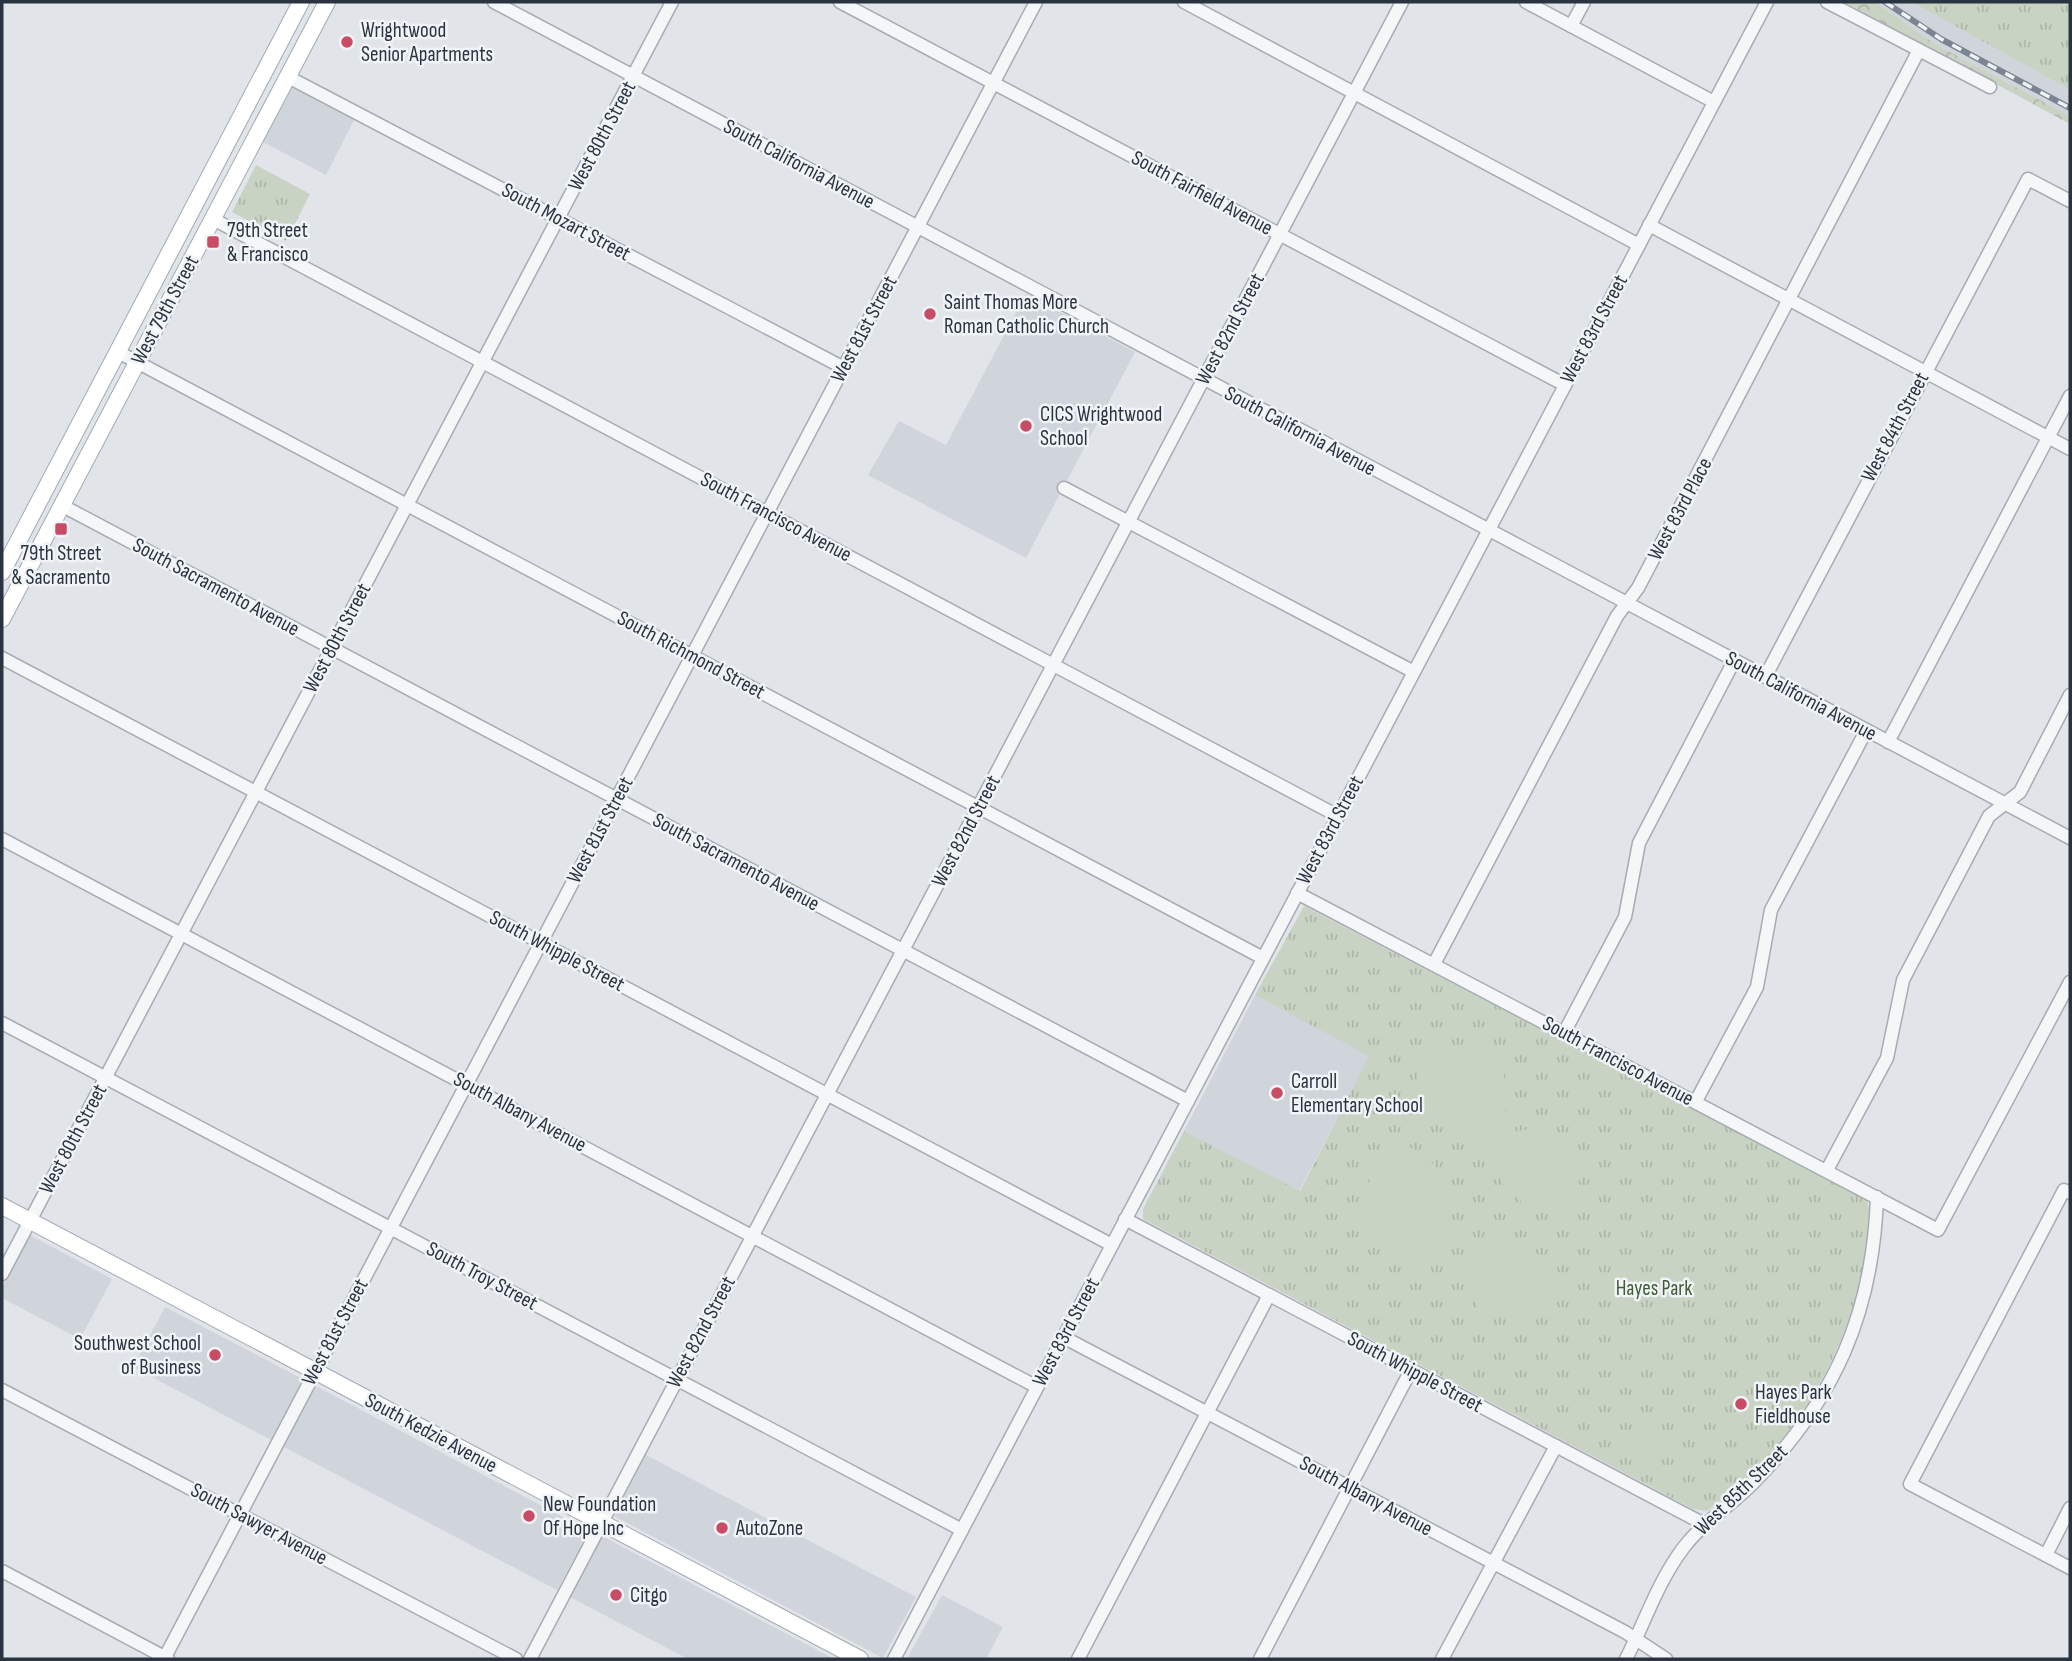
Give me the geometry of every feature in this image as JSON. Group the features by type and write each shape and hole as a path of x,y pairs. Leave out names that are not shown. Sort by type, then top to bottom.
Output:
{"main road":[{"name":"West 79th Street","path":"2,572 301,2"},
{"name":"West 79th Street","path":"2,619 327,2"},
{"name":"South Kedzie Avenue","path":"2,1206 860,1659"}],"street":[{"name":"South California Avenue","path":"494,2 2070,838"},
{"name":"West 80th Street","path":"2,1274 672,2"},
{"name":"South Fairfield Avenue","path":"840,2 1565,385"},
{"name":"West 81st Street","path":"166,1659 314,1371 1036,2"},
{"path":"1184,2 1639,245"},
{"name":"West 82nd Street","path":"530,1659 1402,2"},
{"path":"1526,2 1714,102"},
{"path":"1571,26 1584,2"},
{"name":"West 83rd Street","path":"894,1659 1767,2"},
{"path":"1827,2 1990,87"},
{"name":"West 83rd Place","path":"1434,964 1610,628 1638,588 1919,50"},
{"name":"South Mozart Street","path":"288,77 844,368"},
{"name":"West 84th Street","path":"1765,677 2028,179 2070,201"},
{"name":"South Francisco Avenue","path":"214,219 1338,816"},
{"path":"1649,225 2070,449"},
{"name":"South Richmond Street","path":"118,352 1263,958"},
{"path":"1888,742 2070,396"},
{"path":"1063,488 1414,672"},
{"name":"South Sacramento Avenue","path":"61,505 1188,1101"},
{"name":"South Whipple Street","path":"2,658 1112,1245"},
{"path":"1564,1033 1625,917 1639,843 1734,661"},
{"path":"1827,1170 1887,1058 1894,1036 1898,991 1903,979 1989,816 2020,792 2070,695"},
{"path":"1696,1101 1757,988 1771,910 1866,731"},
{"name":"South Albany Avenue","path":"2,839 1037,1387"},
{"name":"South Francisco Avenue","path":"1297,893 1938,1230 2070,982"},
{"name":"South Troy Street","path":"2,1024 962,1530"},
{"path":"2067,1191 1910,1484 2070,1568"},
{"name":"West 85th Street","path":"1626,1659 1670,1567 1704,1524 1731,1504 1776,1460 1828,1386 1862,1308 1876,1232 1877,1197"},
{"name":"South Whipple Street","path":"1125,1219 1704,1524"},
{"path":"1078,1659 1269,1295"},
{"name":"South Albany Avenue","path":"1063,1337 1493,1563 1667,1659"},
{"path":"1260,1659 1411,1370"},
{"name":"South Sawyer Avenue","path":"2,1390 516,1659"},
{"path":"1442,1659 1556,1446"},
{"path":"2046,1555 2070,1508"},
{"path":"2,1571 166,1659"}],"shaded area":[{"path":"1875,2 1912,2 2070,90 2070,116 1935,44"},
{"path":"292,88 354,120 326,175 263,142"},
{"name":"CICS Wrightwood School","path":"1026,294 1135,352 1026,558 868,475 899,421 946,445"},
{"name":"Carroll Elementary School","path":"1255,995 1370,1055 1299,1191 1184,1131"},
{"path":"30,1235 112,1279 80,1339 2,1298 2,1288"},
{"path":"165,1307 303,1379 271,1440 133,1367"},
{"path":"316,1386 589,1531 557,1590 284,1447"},
{"path":"646,1455 916,1597 883,1658 614,1516"},
{"path":"602,1536 834,1659 688,1659 570,1597"},
{"path":"942,1595 1003,1627 986,1659 907,1659"}],"green space":[{"path":"1844,2 1875,2 1935,44 2070,116 2070,124"},
{"path":"1912,2 2070,2 2070,90"},
{"path":"256,165 310,194 286,241 232,212"},
{"name":"Hayes Park","path":"1304,906 1866,1199 1869,1222 1859,1285 1832,1360 1791,1428 1737,1487 1707,1511 1693,1509 1143,1219 1143,1209 1184,1131 1300,1191 1369,1056 1255,995"},
{"path":"1477,1044 1496,1057 1502,1068 1506,1092 1503,1127 1484,1135 1465,1132 1432,1114 1421,1103 1416,1088 1418,1059 1428,1051"},
{"path":"1543,1126 1564,1142 1577,1162 1578,1186 1567,1210 1551,1211 1522,1202 1501,1181 1495,1167 1495,1136"},
{"path":"1391,1137 1428,1159 1446,1189 1449,1216 1446,1230 1434,1255 1424,1266 1357,1227 1353,1214"},
{"path":"1497,1242 1516,1244 1532,1250 1545,1260 1557,1275 1552,1289 1536,1314 1490,1318 1484,1316 1455,1271 1475,1249"},
{"path":"1662,1430 1669,1453 1633,1465 1626,1442"}],"railway":[{"path":"1885,2 1941,39 2070,108"}],"place":[{"name":"Wrightwood Senior Apartments","path":"347,42"},
{"name":"79th Street & Francisco","path":"213,242"},
{"name":"Saint Thomas More Roman Catholic Church","path":"930,314"},
{"name":"CICS Wrightwood School","path":"1026,426"},
{"name":"79th Street & Sacramento","path":"61,529"},
{"name":"Carroll Elementary School","path":"1277,1093"},
{"name":"Southwest School of Business","path":"215,1355"},
{"name":"Hayes Park Fieldhouse","path":"1741,1404"},
{"name":"New Foundation Of Hope Inc","path":"529,1516"},
{"name":"AutoZone","path":"722,1528"},
{"name":"Citgo","path":"616,1595"}]}
